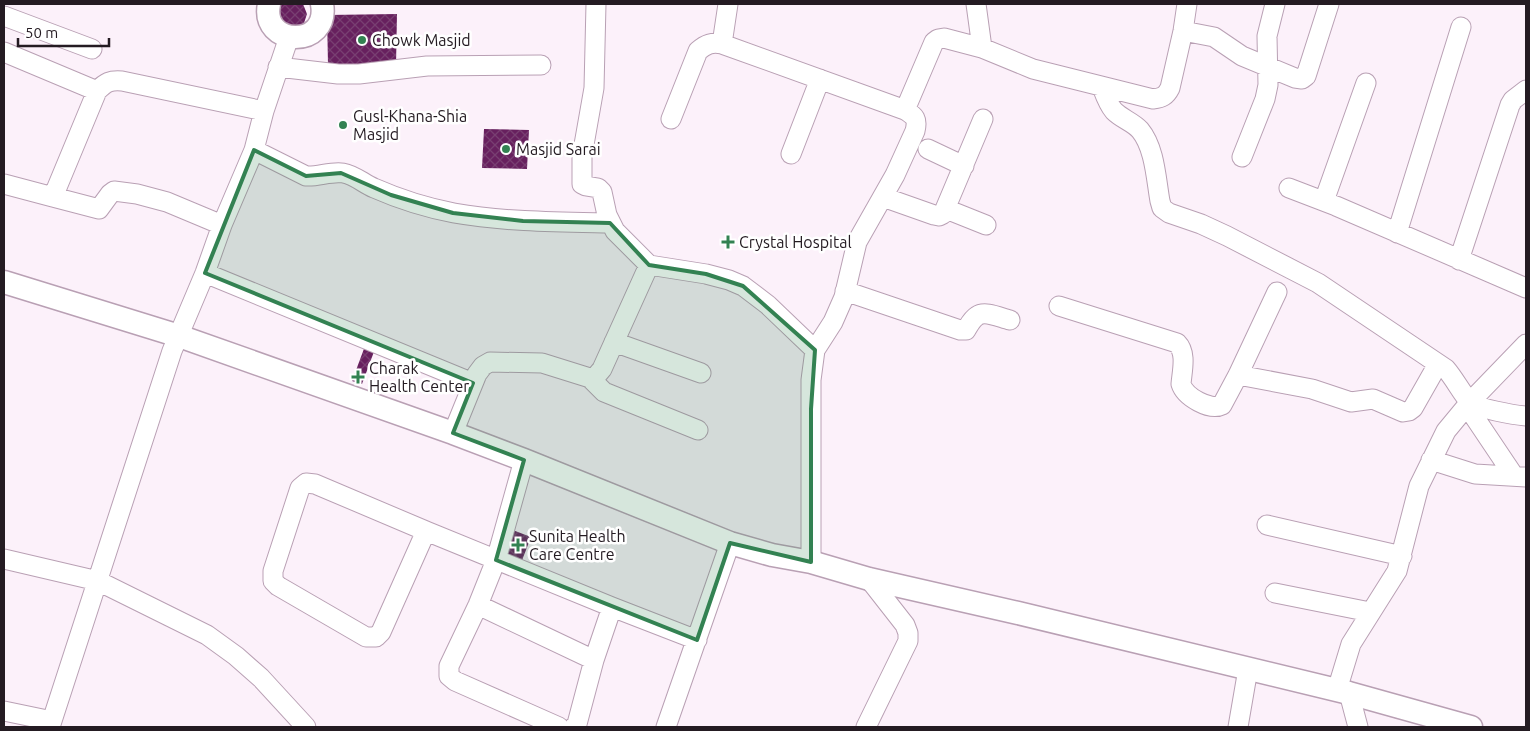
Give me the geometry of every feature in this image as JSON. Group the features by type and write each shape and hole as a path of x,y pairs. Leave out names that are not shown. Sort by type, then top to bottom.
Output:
{"main road":[{"path":"269,4 268,14 273,26 289,37 299,38 315,30 321,22 322,4"},
{"path":"4,282 179,336 453,433 730,543 772,555 811,562 869,579 1028,615 1343,692 1471,727"}],"street":[{"path":"596,4 594,88 582,156 582,184 598,188 602,192 610,223 615,231 649,265 706,274 743,286 768,305 815,350"},
{"path":"722,44 728,4"},
{"path":"976,4 982,48"},
{"path":"906,110 934,42 944,38 982,48 1034,69 1153,99 1161,98 1167,94 1170,88 1187,4"},
{"path":"1242,157 1265,99 1268,86 1267,36 1274,4"},
{"path":"1183,31 1214,37 1242,56 1295,78 1302,79 1306,76 1329,4"},
{"path":"4,16 92,49"},
{"path":"1397,233 1462,27"},
{"path":"4,711 51,724 172,352 254,150 264,111 289,37"},
{"path":"671,119 693,60 704,45 713,42 906,110 915,117 917,123 916,131 883,197 857,242 846,291 833,322 815,350 810,409 811,562"},
{"path":"4,52 97,91"},
{"path":"278,67 338,74 359,74 427,66 541,65"},
{"path":"791,154 820,79"},
{"path":"53,197 97,91 105,82 111,80 122,81 264,111"},
{"path":"1324,201 1366,83"},
{"path":"1102,87 1108,102 1115,112 1139,128 1147,140 1162,208 1169,213 1201,224 1226,236 1318,283 1446,369 1455,379 1468,404 1520,476"},
{"path":"1459,260 1510,105 1513,100 1526,90"},
{"path":"883,197 939,216 946,209 983,119"},
{"path":"928,149 964,166"},
{"path":"254,150 306,176 315,177 341,172 391,195 453,213 523,221 610,223"},
{"path":"4,184 99,209 114,191 137,194 167,202 222,225"},
{"path":"1289,188 1324,201 1526,288"},
{"path":"946,209 986,225"},
{"path":"590,378 597,376 602,370 649,265"},
{"path":"205,273 473,383"},
{"path":"846,291 960,330 966,330 975,317 980,314 1010,320"},
{"path":"1059,306 1176,343 1181,348 1183,355 1182,389 1210,407 1217,407 1222,405 1238,374 1276,292"},
{"path":"614,342 701,373"},
{"path":"1358,727 1343,692 1347,653 1370,612 1392,580 1402,556 1416,497 1424,474 1446,431 1468,404 1523,352"},
{"path":"453,433 473,383 483,366 490,362 542,363 590,378 604,392 698,430"},
{"path":"1238,374 1312,389 1351,402 1373,398 1403,412 1409,411 1412,408 1438,364"},
{"path":"1468,404 1526,416"},
{"path":"524,460 496,560 478,605 449,666 450,676 455,680 559,727"},
{"path":"1431,460 1475,474 1520,476"},
{"path":"426,531 381,632 376,638 366,637 278,586 273,581 273,571 300,488 306,483 315,484 496,560 697,640"},
{"path":"1267,524 1402,556"},
{"path":"666,727 730,543"},
{"path":"4,560 98,581 207,635 236,656 261,678 306,727"},
{"path":"866,727 908,641 905,625 869,579"},
{"path":"1275,593 1370,612"},
{"path":"478,605 594,660"},
{"path":"574,727 577,724 594,660 612,607"},
{"path":"1238,727 1248,669"}],"highlighted area":[{"path":"254,150 306,176 341,173 391,195 453,213 523,221 610,223 649,265 706,274 743,286 815,350 811,409 811,562 730,543 697,640 496,560 524,460 453,433 473,383 205,273"}],"building":[{"path":"280,4 303,4 307,14 304,23 301,26 282,26 279,23"},
{"name":"Chowk Masjid","path":"397,14 396,66 328,65 327,15"},
{"name":"Masjid Sarai","path":"484,129 529,130 527,169 482,168"},
{"path":"365,346 375,349 362,384 352,381"},
{"path":"510,529 531,537 521,563 500,555"}],"place":[{"name":"Chowk Masjid","path":"362,40"},
{"name":"Gusl-Khana-Shia Masjid","path":"343,125"},
{"name":"Masjid Sarai","path":"506,149"},
{"name":"Crystal Hospital","path":"728,242"},
{"name":"Charak Health Center","path":"358,377"},
{"name":"Sunita Health Care Centre","path":"518,545"}]}
